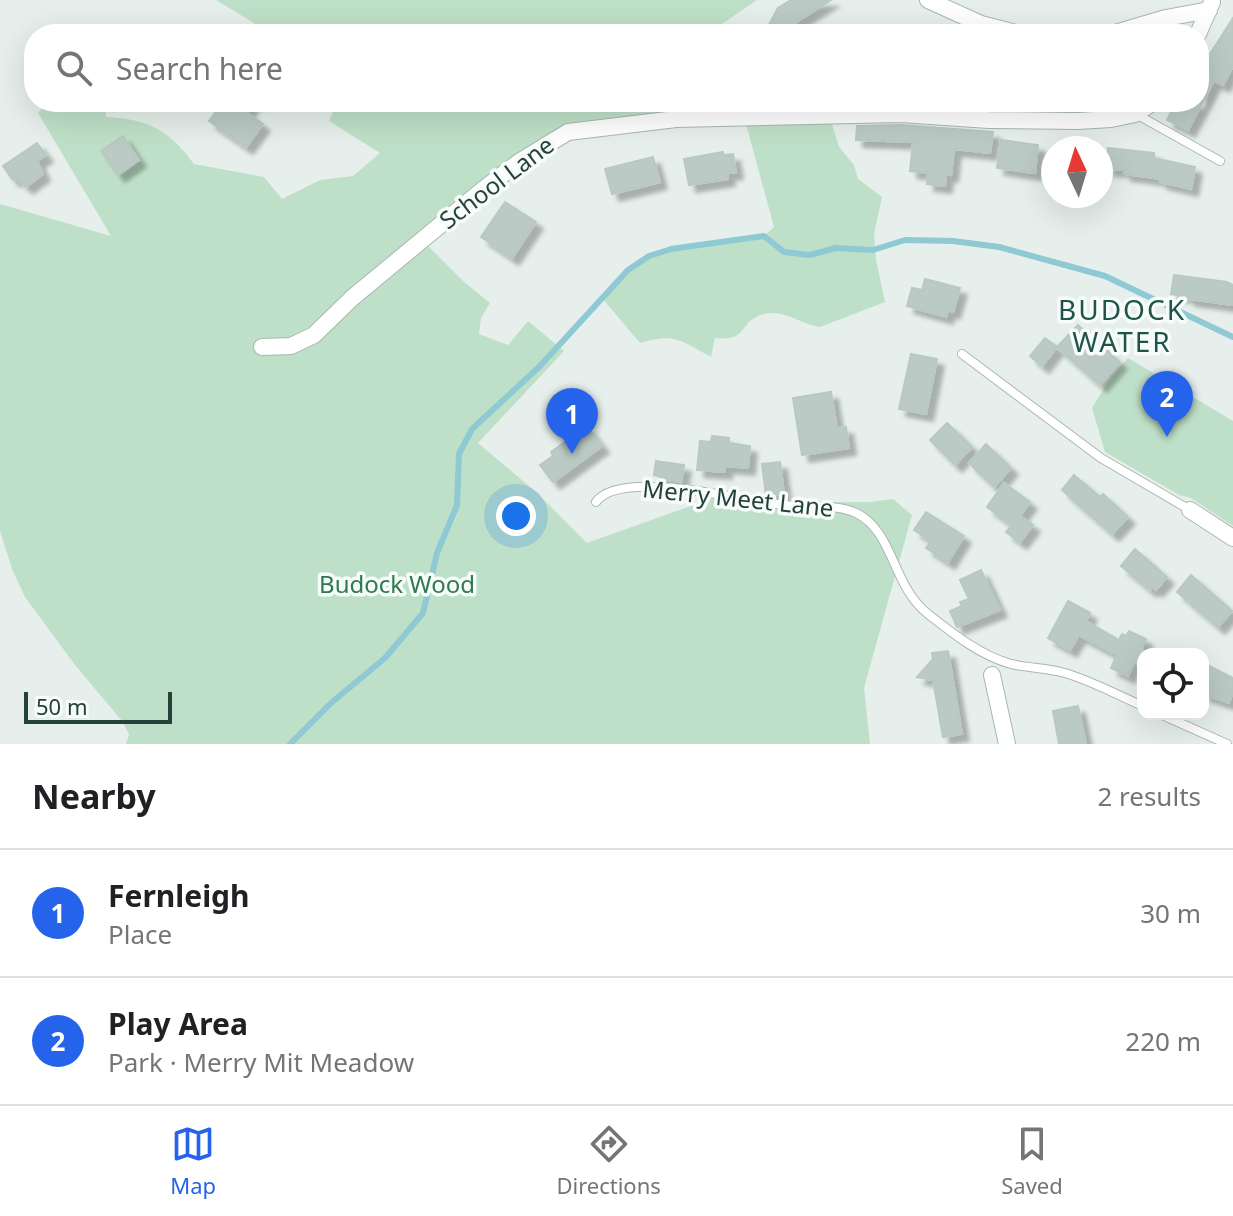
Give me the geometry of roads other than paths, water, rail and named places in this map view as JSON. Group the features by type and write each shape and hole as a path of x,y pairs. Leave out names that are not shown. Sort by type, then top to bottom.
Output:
{"street":[{"path":"928,0 981,24"},
{"path":"1147,24 1211,5"},
{"path":"1202,24 1211,5"},
{"name":"School Lane","path":"262,347 291,346 314,335 352,298 485,188 519,162 568,132 676,119 901,114 1078,121 1111,119 1138,112"},
{"path":"1190,510 1233,538"},
{"path":"992,675 1007,744"}],"lane":[{"path":"1135,114 1220,161"},
{"path":"962,354 1101,458 1190,510"},
{"name":"Merry Meet Lane","path":"596,502 610,490 647,486 849,511 869,521 877,530 906,592 925,612 961,638 1001,661 1068,674 1137,703"},
{"path":"1173,720 1227,744"}],"waterway":[{"path":"290,744 331,703 385,658 423,613 437,553 457,505 459,454 472,429 539,367 628,270 649,256 671,249 764,236 784,252 810,255 836,248 873,250 905,240 953,241 999,247 1105,276 1233,337"}],"place":[{"name":"Play Area","path":"1167,437"},
{"name":"Fernleigh","path":"572,454"}],"district":[{"name":"BUDOCK WATER","path":"1122,326"}],"park label":[{"name":"Budock Wood","path":"397,585"}]}
